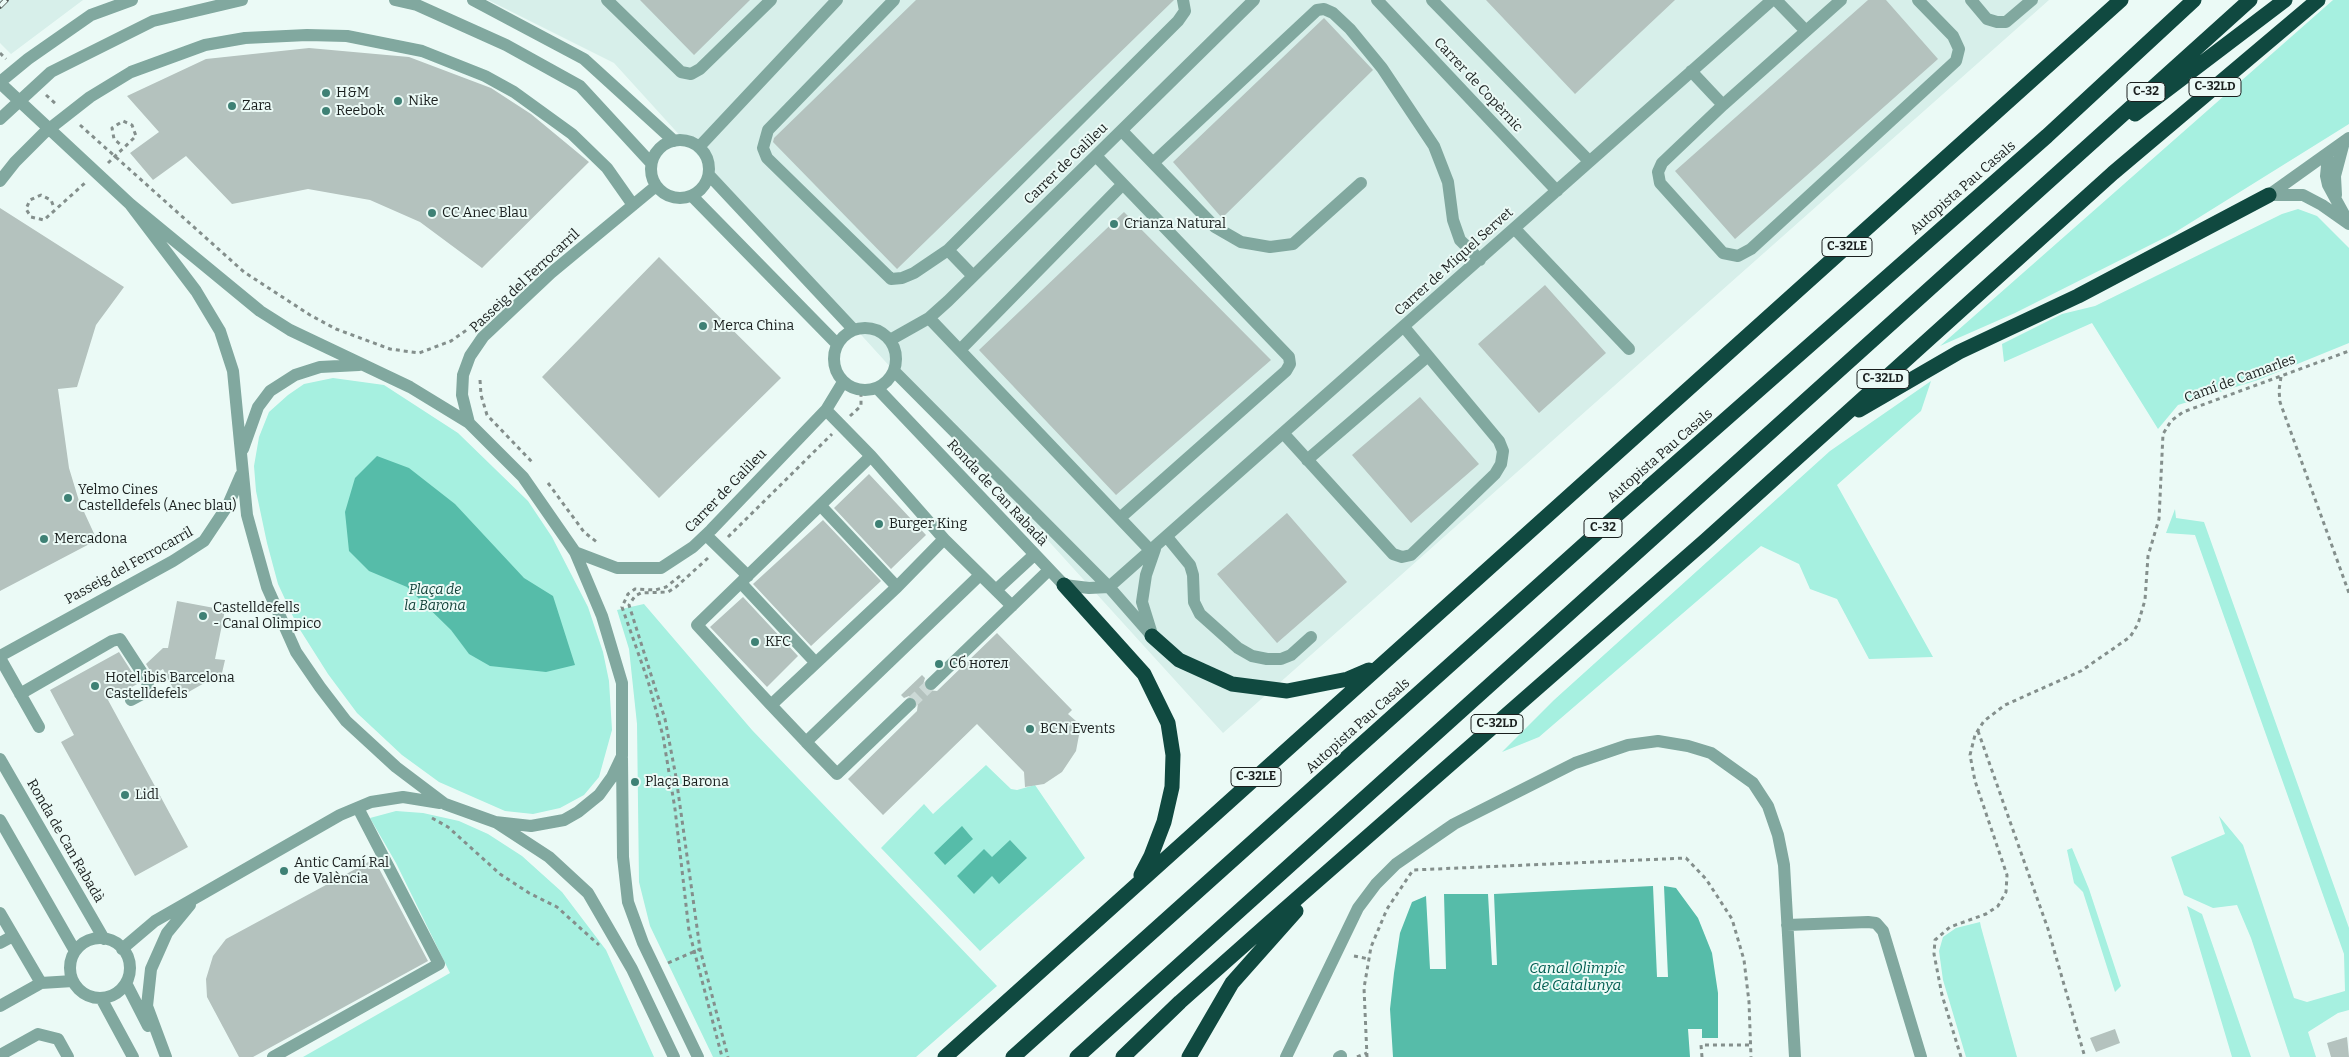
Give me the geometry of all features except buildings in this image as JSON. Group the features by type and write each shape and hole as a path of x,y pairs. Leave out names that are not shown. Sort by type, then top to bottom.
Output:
{"highway":[{"name":"C-32LE","path":"945,1057 2121,0"},
{"name":"Autopista Pau Casals","path":"1013,1057 1610,522 2047,136 2194,0"},
{"name":"C-32","path":"1077,1057 1702,495 2042,185 2250,0"},
{"path":"2042,185 2285,0"},
{"name":"C-32LD","path":"1123,1057 1188,995 1830,428 2113,173 2318,0"},
{"path":"1830,428 1959,352 2078,296 2269,194"},
{"path":"1064,585 1144,674 1168,723 1173,755 1172,787 1164,822 1151,856 1134,886"},
{"path":"1152,636 1179,660 1232,684 1288,691 1348,679 1378,667"},
{"path":"1189,1057 1232,984 1266,942 1343,860"}],"street":[{"path":"132,0 91,15 28,59 0,83 130,204 260,311 290,330 361,365 410,386 469,423 523,477 575,552 602,616 622,683 623,857 628,902 643,943 698,1057"},
{"path":"0,120 51,72 153,21 242,0"},
{"path":"395,0 417,5 506,45 580,86 651,163"},
{"path":"472,0 584,59 674,140"},
{"path":"607,0 681,72 691,74 700,69 772,0"},
{"path":"699,147 837,0"},
{"path":"894,0 768,130 763,148 767,158 891,278 902,278 914,273 948,250 1178,21 1184,11 1183,0"},
{"name":"Carrer de Galileu","path":"890,340 929,318 1254,0"},
{"name":"Carrer de Copèrnic","path":"1377,0 1557,191"},
{"name":"Carrer de Copèrnic","path":"1432,0 1589,161"},
{"path":"1774,0 1805,30"},
{"name":"Carrer de Miquel Servet","path":"1109,587 1284,434 1589,161 1774,0"},
{"path":"1841,0 1805,30 1662,163 1658,172 1660,183 1724,253 1738,256 1751,249 1956,61 1958,49 1953,36 1918,0"},
{"path":"1971,0 1987,19 2006,22 2032,0"},
{"path":"1153,163 1317,10 1324,9 1333,13 1350,29 1382,68 1434,146 1448,182 1453,220 1460,240 1480,260"},
{"path":"0,181 14,162 44,133 90,97 131,72 206,45 245,38 307,35 347,36 422,51 485,76 514,92 572,134 607,168 633,205"},
{"path":"1691,72 1723,105"},
{"path":"1122,131 1215,227 1242,242 1270,247 1293,244 1361,182"},
{"path":"674,140 690,141 699,147 709,162 709,176 703,189 692,196 678,199 668,197 656,186 651,173 651,163 662,146 674,140"},
{"path":"2269,194 2328,155 2346,140"},
{"path":"2340,209 2336,196 2335,176 2346,140"},
{"path":"2328,155 2326,176 2340,209 2349,223"},
{"path":"1096,156 1289,357 1290,364 1286,371 1120,518"},
{"path":"709,176 853,329"},
{"path":"960,350 1123,184"},
{"name":"Passeig del Ferrocarril","path":"469,423 462,395 463,375 470,356 487,334 551,273 656,186"},
{"path":"2269,194 2303,195 2349,223"},
{"path":"692,196 837,344"},
{"path":"130,204 196,291 220,331 233,371 247,515 267,588 296,652 346,721 396,767 445,804"},
{"path":"1515,228 1629,349"},
{"path":"948,250 973,276"},
{"path":"929,318 1120,518 1154,549"},
{"path":"1284,434 1393,554 1402,557 1411,555 1495,474 1501,464 1503,451 1499,441 1404,327"},
{"path":"871,328 890,340 897,356 895,372 878,388 862,390 843,382 834,361 837,344 853,329 871,328"},
{"path":"1307,460 1428,356"},
{"path":"241,455 258,407 270,391 294,375 312,370 361,365"},
{"name":"Ronda de Can Rabadà","path":"895,372 1109,587 1152,636"},
{"name":"Carrer de Galileu","path":"575,552 617,568 661,568 693,547 706,535 826,410 843,382"},
{"name":"Ronda de Can Rabadà","path":"878,388 1064,585"},
{"path":"826,410 944,539 1012,606"},
{"path":"870,456 697,625 837,774 910,704"},
{"name":"Passeig del Ferrocarril","path":"0,657 204,542 228,505 242,473"},
{"path":"820,506 897,586"},
{"path":"706,535 719,547 815,662"},
{"path":"1167,537 1190,565 1193,575 1194,602 1200,614 1238,648 1252,656 1281,659 1291,655 1311,637"},
{"path":"771,705 944,539"},
{"name":"Carrer de Miquel Servet","path":"1152,636 1142,602 1146,575 1154,549"},
{"path":"996,590 1034,555"},
{"path":"931,684 1049,570"},
{"path":"806,742 980,575"},
{"path":"1064,585 1089,588 1109,587"},
{"path":"20,694 112,641 120,639 148,682 146,692 131,700"},
{"path":"0,657 39,727"},
{"path":"1286,1057 1358,908 1376,884 1396,864 1454,824 1575,763 1628,745 1658,742 1688,746 1711,753 1753,783 1768,806 1778,835 1784,865 1795,1057"},
{"path":"495,822 531,826 564,820 599,795 612,777 622,756"},
{"name":"Ronda de Can Rabadà","path":"0,759 104,939"},
{"path":"122,948 155,921 315,829 371,802 403,797 445,804 495,822 549,857 588,893 632,969 674,1057"},
{"path":"273,1057 439,964 358,808"},
{"path":"0,820 75,951"},
{"path":"165,1057 147,1006 151,969 167,933 194,900"},
{"path":"0,913 41,984"},
{"path":"1787,925 1876,923 1883,931 1921,1057"},
{"path":"0,943 13,936"},
{"path":"104,939 122,948 130,965 126,983 111,996 101,998 84,994 73,981 70,966 75,951 88,940 104,939"},
{"path":"0,1006 41,984 73,981"},
{"path":"126,983 165,1057"},
{"path":"101,998 133,1057"},
{"path":"0,1055 38,1034 58,1039 68,1057"}],"path":[{"path":"149,187 244,272 288,302 336,329 390,349 419,353 451,341 473,326 487,334"},
{"name":"Camí de Camarles","path":"1961,1057 1942,995 1934,954 1935,940 1950,927 1986,914 1998,906 2006,892 2007,875 1975,781 1970,755 1978,731 1984,721 2005,705 2081,671 2130,637 2138,624 2145,600 2148,556 2159,519 2163,434 2172,421 2182,412 2349,351"},
{"path":"480,373 481,394 487,415 533,463"},
{"path":"2281,376 2280,402 2349,593"},
{"path":"728,1057 700,949 676,777 665,719 629,605 635,596 641,593 668,592 676,588 860,406 862,390"},
{"path":"544,478 584,532 603,548"},
{"path":"693,547 702,559 666,588 655,590 635,589 628,594 622,607 648,681 663,736 675,809 693,952 722,1057"},
{"path":"1978,731 2048,929 2084,1054"},
{"path":"429,816 448,827 500,874 528,893 557,907 588,933 604,952"},
{"path":"1357,1057 1367,1055 1364,988 1371,947 1387,909 1413,870 1686,858 1706,879 1732,919 1744,960 1751,1057"},
{"path":"663,965 700,949"},
{"path":"1354,956 1369,959"},
{"path":"1702,1057 1701,1046 1751,1044"}],"shaded area":[{"path":"0,0 83,0 11,54 0,43"},
{"path":"488,0 2049,0 1223,733 614,63"}],"green space":[{"path":"2333,0 2349,0 2349,124 2174,233 2015,313 1940,346"},
{"path":"2298,209 2317,216 2349,248 2349,343 2258,380 2178,405 2158,429 2092,323 2004,362 2002,344 2062,314 2095,306 2282,214"},
{"name":"Plaça de la Barona","path":"333,378 384,385 458,433 528,501 552,537 588,607 603,652 609,681 612,730 599,777 584,795 560,808 533,814 505,811 439,782 402,755 357,713 328,674 297,625 278,584 256,491 254,466 259,437 269,412 304,384"},
{"path":"1931,381 1921,411 1837,485 1933,657 1869,659 1837,599 1810,589 1799,564 1761,546 1539,737 1502,752 1554,700 1830,451"},
{"path":"2175,509 2176,518 2204,522 2349,928 2349,1010 2338,1013 2308,1032 2316,1057 2290,1057 2251,938 2237,905 2213,908 2184,895 2171,857 2225,834 2219,816 2243,845 2294,998 2307,1002 2345,991 2344,954 2195,535 2166,533"},
{"path":"644,604 752,730 997,986 916,1057 713,1057 650,926 639,882 637,724 629,649 617,610"},
{"path":"986,765 1011,789 1017,790 1035,785 1085,858 980,951 881,848 924,804 933,814"},
{"path":"396,811 423,813 459,821 488,834 522,856 562,892 606,950 654,1057 303,1057 450,973 396,863 370,818"},
{"path":"2072,848 2089,889 2121,986 2115,992 2083,892 2074,883 2067,850"},
{"path":"2187,906 2202,914 2251,1057 2232,1057"},
{"path":"1980,922 2017,1057 1966,1057 1943,980 1939,951 1943,937 1956,928"}],"water":[{"path":"377,456 409,468 455,504 524,578 553,596 575,665 546,672 490,666 469,654 451,630 407,587 369,571 349,551 345,512 355,478"},
{"path":"962,826 973,839 945,865 934,853"},
{"path":"1010,840 1027,858 999,884 992,876 974,894 957,876 984,849 992,857"},
{"name":"Canal Olimpic de Catalunya","path":"1653,886 1657,977 1668,977 1664,886 1676,888 1698,918 1712,953 1718,993 1718,1038 1702,1038 1702,1029 1688,1029 1690,1057 1393,1057 1390,1009 1394,973 1400,933 1412,902 1426,896 1430,969 1446,969 1444,894 1488,894 1492,965 1497,965 1494,894"}],"tunnel":[{"path":"910,704 931,684"}],"railway":[{"path":"0,6 6,0"}],"place":[{"name":"H&M","path":"326,93"},
{"name":"Nike","path":"398,101"},
{"name":"Zara","path":"232,106"},
{"name":"Reebok","path":"326,111"},
{"name":"CC Anec Blau","path":"432,213"},
{"name":"Crianza Natural","path":"1114,224"},
{"name":"Merca China","path":"703,326"},
{"name":"Yelmo Cines Castelldefels (Anec blau)","path":"68,498"},
{"name":"Burger King","path":"879,524"},
{"name":"Mercadona","path":"44,539"},
{"name":"Castelldefells - Canal Olimpico","path":"203,616"},
{"name":"KFC","path":"755,642"},
{"name":"Сб нотел","path":"939,664"},
{"name":"Hotel ibis Barcelona Castelldefels","path":"95,686"},
{"name":"BCN Events","path":"1030,729"},
{"name":"Plaça Barona","path":"635,782"},
{"name":"Lidl","path":"125,795"},
{"name":"Antic Camí Ral de València","path":"284,871"}]}
